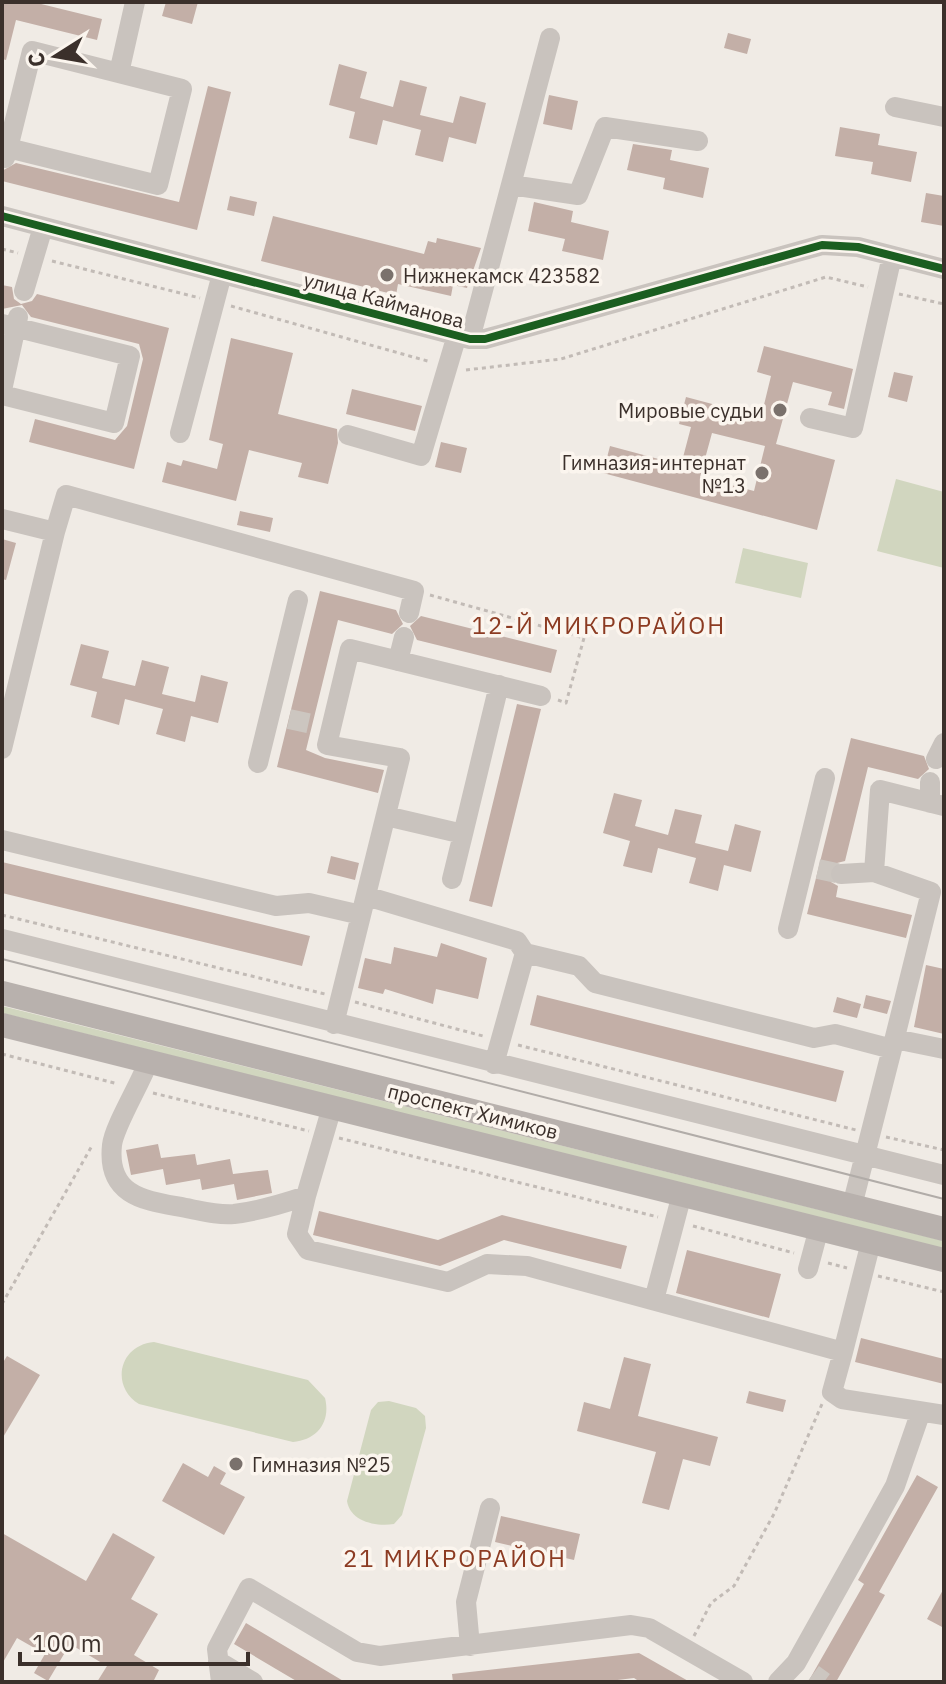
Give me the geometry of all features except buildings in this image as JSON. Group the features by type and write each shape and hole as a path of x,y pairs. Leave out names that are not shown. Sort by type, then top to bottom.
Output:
{"main road":[{"name":"проспект Химиков","path":"2,993 944,1229"},
{"name":"проспект Химиков","path":"2,1025 944,1260"}],"street":[{"path":"119,73 135,2"},
{"path":"348,435 421,456 511,185 550,38"},
{"path":"32,51 119,73 182,89 158,185 6,153 32,51"},
{"path":"895,107 944,117"},
{"path":"511,185 578,195 605,127 698,141"},
{"name":"улица Кайманова","path":"2,216 463,337 485,339 822,245 858,247 944,269"},
{"path":"24,291 43,227"},
{"path":"810,418 853,428 892,256"},
{"path":"180,433 222,274"},
{"path":"13,322 130,356 114,423 2,392 13,322"},
{"path":"2,749 66,495 414,591 409,613"},
{"path":"2,519 55,532"},
{"path":"258,763 280,716 298,600"},
{"path":"398,661 404,637"},
{"path":"334,1024 400,758 327,745 321,726 350,649 541,696"},
{"path":"452,879 499,685"},
{"path":"788,929 810,869 825,778"},
{"path":"874,872 880,790 935,797"},
{"path":"386,816 463,834"},
{"path":"2,840 276,906 309,903 364,905 517,941 525,953 579,966 595,983 814,1038 835,1034 944,1049"},
{"path":"841,874 874,872 931,892 852,1206"},
{"path":"2,939 865,1158 944,1175"},
{"path":"494,1064 525,953"},
{"path":"149,1060 139,1089 112,1141 116,1175 137,1198 210,1214 266,1209 306,1196"},
{"path":"332,1107 297,1234 308,1250 448,1282 487,1264 527,1266 843,1352"},
{"path":"654,1300 682,1194"},
{"path":"810,1264 819,1228"},
{"path":"871,1242 832,1392 842,1399 920,1414 944,1415"},
{"path":"778,1682 804,1669 895,1486 920,1414"},
{"path":"470,1646 466,1602 490,1508"},
{"path":"221,1682 217,1649 249,1588 357,1652 380,1656 631,1625 649,1628 743,1682"},
{"path":"218,1661 253,1682"}],"path":[{"path":"414,591 584,638 566,703 541,696"},
{"path":"2,915 944,1150"},
{"path":"2,1054 675,1222 810,1264 944,1292"},
{"path":"2,1304 95,1141"},
{"path":"688,1648 711,1603 734,1586 774,1514 820,1406 832,1392"}],"green space":[{"path":"896,479 944,492 944,568 877,551"},
{"path":"743,548 808,563 801,598 735,583"},
{"path":"2,1006 944,1241 944,1249 2,1013"},
{"path":"154,1342 308,1380 325,1398 324,1422 309,1438 293,1442 139,1404 124,1387 122,1367 133,1350"},
{"path":"389,1401 416,1408 425,1416 426,1428 402,1515 394,1524 379,1524 358,1518 347,1501 371,1410 378,1402"}],"tunnel":[{"path":"289,719 312,724"},
{"path":"818,869 841,874"},
{"path":"813,1674 824,1682"}],"tram line":[{"path":"2,959 944,1199"}],"cycle path":[{"path":"2,216 470,339 485,339 822,245 858,247 944,269"}],"place":[{"name":"Нижнекамск 423582","path":"387,275"},
{"name":"Мировые судьи","path":"780,410"},
{"name":"Гимназия-интернат №13","path":"762,473"},
{"name":"Гимназия №25","path":"236,1464"}],"district":[{"name":"12-Й МИКРОРАЙОН","path":"599,625"},
{"name":"21 МИКРОРАЙОН","path":"455,1558"}]}
